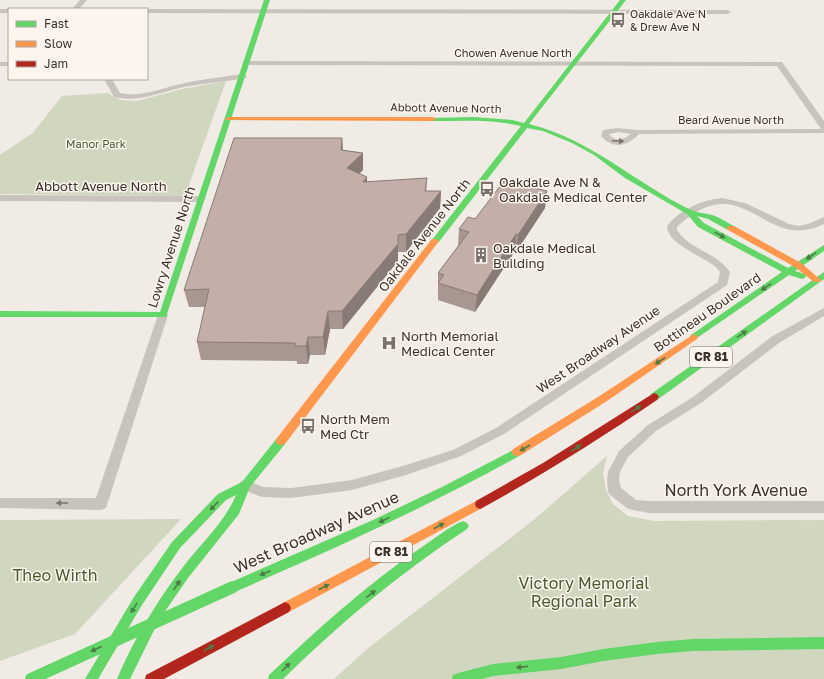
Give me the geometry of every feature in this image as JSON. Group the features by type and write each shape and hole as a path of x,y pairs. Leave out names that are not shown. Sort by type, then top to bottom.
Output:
{"street":[{"path":"76,8 84,0"},
{"name":"Lowry Avenue North","path":"0,503 101,504 267,0"},
{"name":"Oakdale Avenue North","path":"123,679 155,616 184,574 235,511 246,485 337,370 453,217 623,0"},
{"path":"148,11 728,12"},
{"name":"Chowen Avenue North","path":"246,63 779,64 824,127"},
{"path":"109,80 117,95 135,97 145,96 175,87 242,76"},
{"name":"Abbott Avenue North","path":"228,119 473,119 512,122 526,125 562,137 584,147 628,176 690,212 711,217 798,264 820,278"},
{"name":"Beard Avenue North","path":"637,132 824,131"},
{"name":"Abbott Avenue North","path":"0,198 202,199"},
{"name":"West Broadway Avenue","path":"246,485 262,492 291,493 352,485 406,470 457,453 500,431 723,283 725,272 722,266 716,260 678,239 672,230 672,226 690,212 714,201 723,200 737,203 790,228 809,228 824,220"},
{"name":"Abbott Avenue North","path":"690,212 701,225 788,272 820,278"},
{"name":"Bottineau Boulevard","path":"605,397 676,351 824,247"},
{"name":"CR 81","path":"151,679 505,491 556,461 604,431 680,379 820,278"},
{"path":"0,314 163,315"},
{"name":"North York Avenue","path":"822,315 775,340 697,400 652,428 623,454 614,472 613,480 615,491 633,505 648,507 824,507"},
{"name":"West Broadway Avenue","path":"31,679 233,587 319,550 438,494 522,449 605,397"},
{"path":"499,504 556,461"},
{"name":"Oakdale Avenue North","path":"91,679 138,601 176,545 222,497 246,485"},
{"path":"274,679 298,655 344,614 440,540 473,520"},
{"path":"458,679 493,670 561,663 616,653 693,645 824,643"},
{"path":"533,676 561,663"}],"green space":[{"name":"Manor Park","path":"226,81 185,196 0,194 0,155 33,133 62,96 108,93 121,100 137,101 182,89"},
{"name":"Victory Memorial Regional Park","path":"607,456 603,473 606,490 613,504 628,516 654,521 824,520 824,679 334,679 367,649 536,518"},
{"name":"Theo Wirth","path":"181,519 75,634 0,661 0,520"}],"building":[{"path":"234,138 342,138 341,150 363,153 347,168 367,177 363,182 427,178 425,191 441,191 406,234 398,235 398,244 342,311 328,311 323,337 308,337 306,346 295,346 295,343 197,342 209,289 184,290"},
{"name":"Oakdale Medical Building","path":"504,181 547,191 518,235 516,234 477,295 438,283 444,275 438,273 469,232 459,229 468,217 475,219"}],"traffic: fast":[{"path":"0,314 163,315 267,0"},
{"path":"435,241 623,0"},
{"path":"433,119 473,119 512,122 545,130 574,142 596,154 628,176 690,212 711,217 731,228"},
{"path":"690,212 701,225 788,272 802,276"},
{"path":"694,337 824,247"},
{"path":"654,397 824,275"},
{"path":"123,679 155,616 184,574 235,511 246,485 281,441"},
{"path":"233,587 412,507 517,452"},
{"path":"91,679 138,601 176,545 222,497 246,485"},
{"path":"274,679 318,637 364,597 438,542 463,526"},
{"path":"31,679 233,587"},
{"path":"458,679 493,670 561,663 603,655 657,648 693,645 824,643"}],"traffic: slow":[{"path":"228,119 433,119"},
{"path":"731,228 798,265 817,280"},
{"path":"281,441 435,241"},
{"path":"517,452 601,400 694,337"},
{"path":"285,608 480,504"}],"traffic: jam":[{"path":"480,504 568,453 654,397"},
{"path":"151,679 285,608"}],"place":[{"name":"Oakdale Ave N & Drew Ave N","path":"618,20"},
{"name":"Oakdale Ave N & Oakdale Medical Center","path":"487,189"},
{"name":"Oakdale Medical Building","path":"481,255"},
{"name":"North Memorial Medical Center","path":"389,343"},
{"name":"North Mem Med Ctr","path":"308,426"}]}
